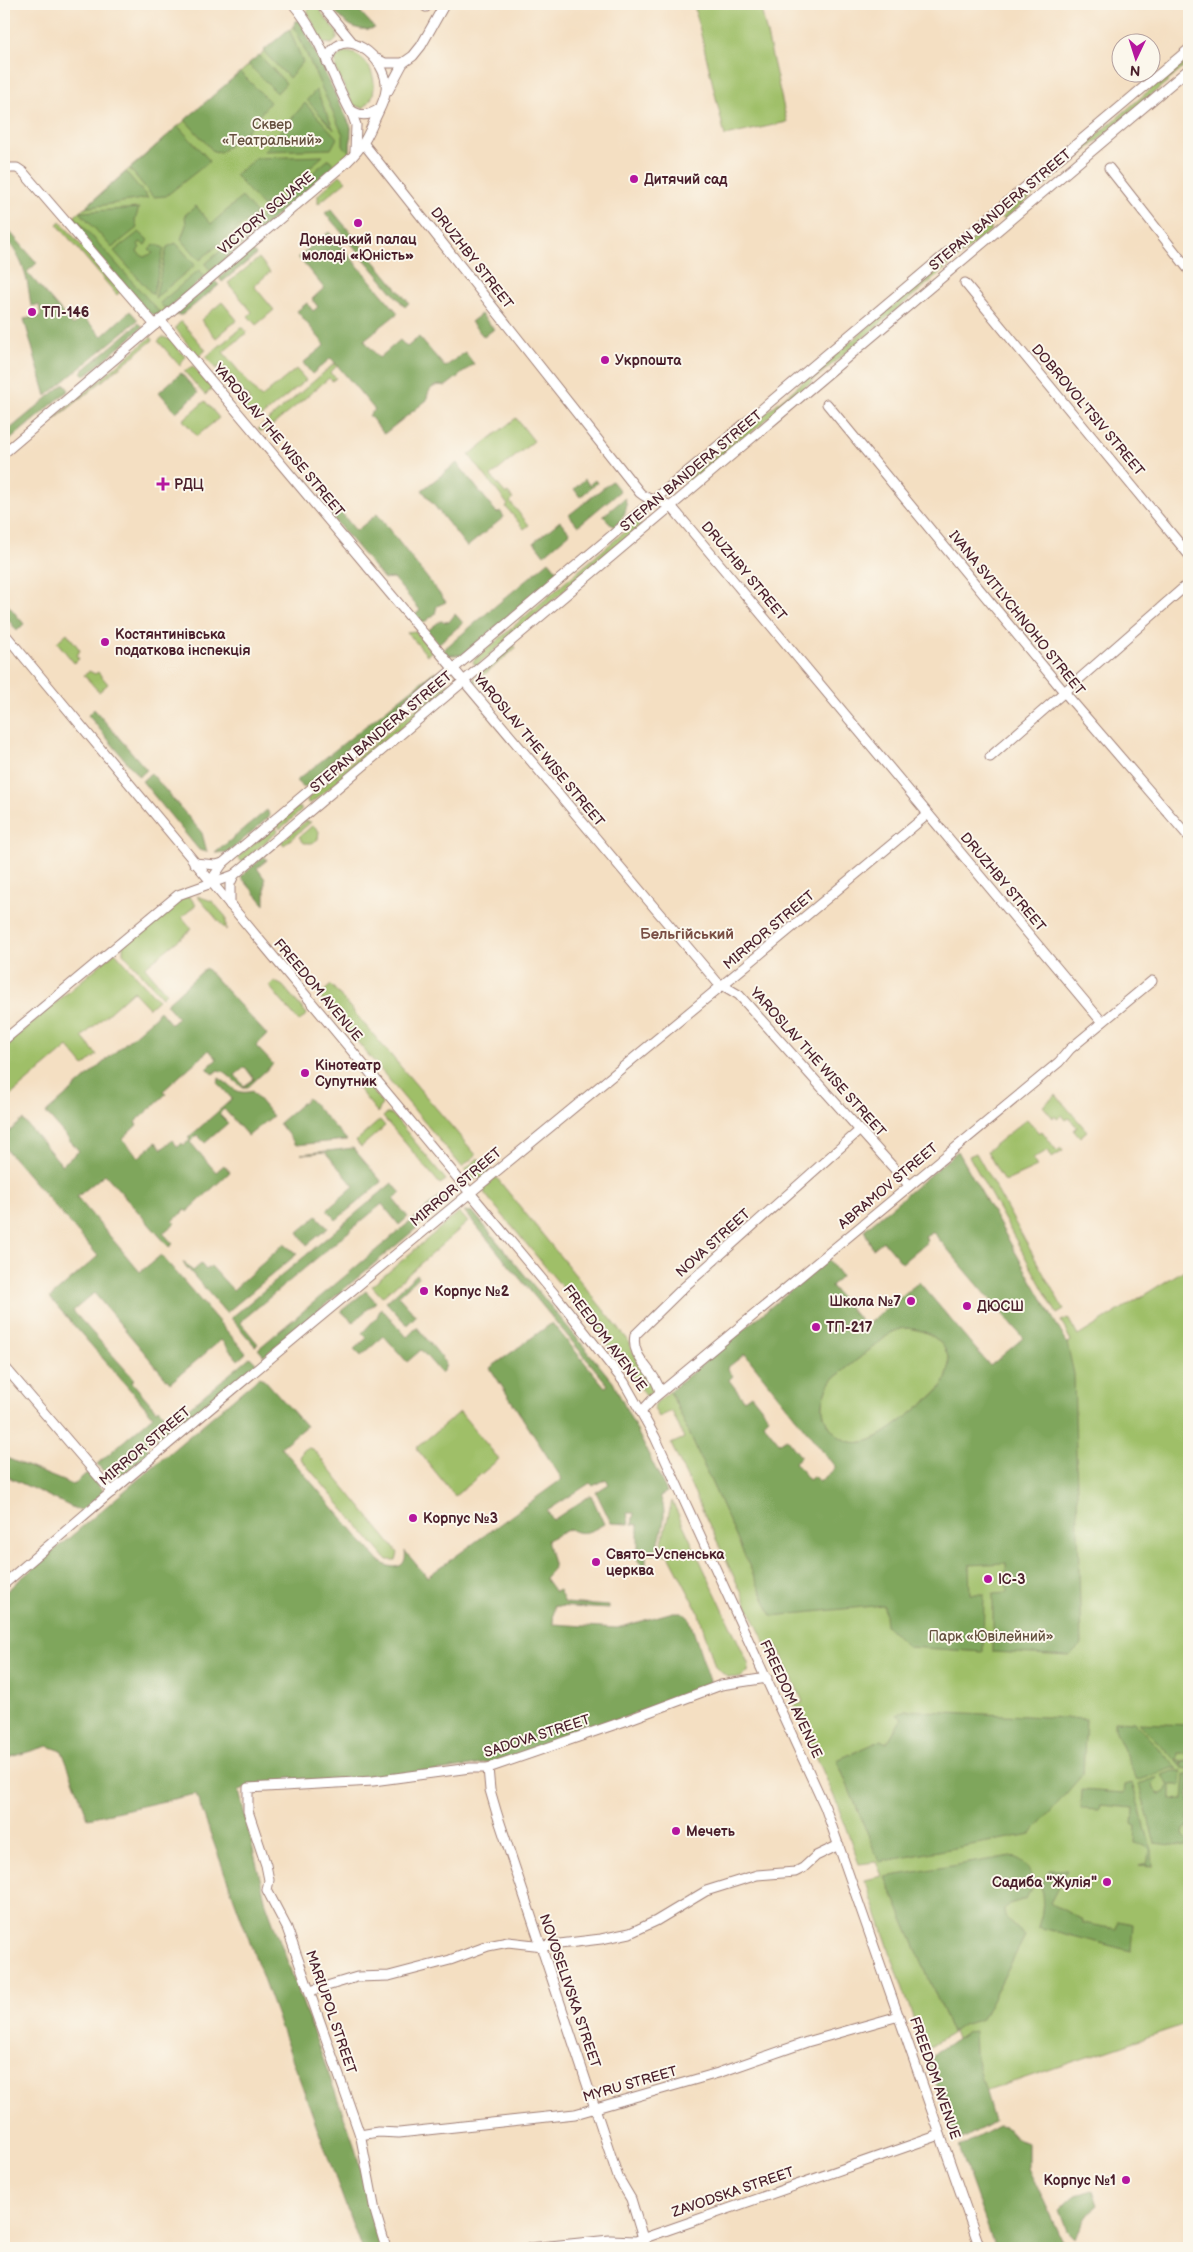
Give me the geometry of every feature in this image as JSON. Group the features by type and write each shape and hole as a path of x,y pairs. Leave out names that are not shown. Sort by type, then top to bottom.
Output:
{"street":[{"path":"293,4 303,16 327,62 356,125 357,143 355,155"},
{"path":"321,4 353,43 385,63 403,63"},
{"path":"349,108 360,115 373,113 379,109 403,63 422,46 443,7"},
{"path":"327,62 334,48 343,43 353,43"},
{"name":"STEPAN BANDERA STREET","path":"210,882 223,863 1189,49"},
{"path":"376,58 384,70 386,79 385,96"},
{"name":"STEPAN BANDERA STREET","path":"234,874 1189,69"},
{"name":"VICTORY SQUARE","path":"4,453 355,155 364,144 379,109"},
{"name":"DRUZHBY STREET","path":"364,144 640,493 652,501 663,501 671,506 1102,1022"},
{"path":"4,168 17,168 23,172 158,323"},
{"path":"1109,168 1189,270"},
{"path":"996,212 997,221 1005,224"},
{"path":"987,220 994,224 996,232"},
{"name":"DOBROVOL'TSIV STREET","path":"965,283 1189,555"},
{"name":"YAROSLAV THE WISE STREET","path":"158,323 717,982 740,995 910,1185"},
{"name":"IVANA SVITLYCHNOHO STREET","path":"828,404 1065,693 1189,837"},
{"path":"990,758 1189,583"},
{"name":"FREEDOM AVENUE","path":"4,633 566,1309 624,1382 642,1411 768,1678 826,1807 980,2248"},
{"path":"304,795 306,804 313,808"},
{"path":"295,802 303,806 304,815"},
{"name":"MIRROR STREET","path":"4,1584 470,1193 723,986 928,814"},
{"path":"194,863 216,865 223,863"},
{"path":"4,1040 178,895 234,874"},
{"path":"230,905 230,884 234,874"},
{"name":"ABRAMOV STREET","path":"642,1411 660,1392 1059,1062 1070,1049 1152,981"},
{"name":"NOVA STREET","path":"660,1392 658,1382 636,1354 635,1335 683,1288 860,1130"},
{"path":"4,1366 112,1492"},
{"name":"SADOVA STREET","path":"248,1788 373,1781 470,1768 488,1768 622,1722 721,1685 768,1678"},
{"name":"NOVOSELIVSKA STREET","path":"488,1768 490,1790 497,1814 618,2177 631,2199 641,2239 646,2248"},
{"name":"MARIUPOL STREET","path":"248,1788 248,1811 266,1865 269,1880 267,1890 287,1928 360,2135 375,2211 386,2248"},
{"path":"310,1991 357,1977 389,1976 450,1960 488,1946 513,1942 541,1946 601,1940 630,1933 656,1921 706,1891 757,1875 795,1872 803,1868 816,1856 839,1845"},
{"name":"MYRU STREET","path":"360,2135 378,2132 399,2133 468,2124 544,2119 595,2108 718,2073 824,2037 899,2016"},
{"name":"ZAVODSKA STREET","path":"530,2248 641,2239 940,2135"}],"green space":[{"path":"315,4 337,33 337,39 332,44 323,43 307,11"},
{"path":"328,4 357,4 355,6 375,28 360,29 348,24"},
{"path":"760,4 787,122 725,136 694,5"},
{"name":"Сквер «Театральний»","path":"295,21 300,21 351,127 350,153 161,314 153,315 69,221 294,26"},
{"path":"295,21 300,21 351,127 350,153 343,146 343,135 294,26"},
{"path":"289,29 303,62 289,78 263,51"},
{"path":"345,52 354,54 362,59 372,74 373,93 370,101 363,108 353,105 336,70 335,58"},
{"path":"259,55 286,83 277,93 248,64"},
{"path":"1189,56 1189,63 1005,219 1001,218 1160,82"},
{"path":"240,72 270,102 245,133 221,152 213,151 185,120"},
{"path":"316,90 334,130 307,100"},
{"path":"305,103 337,138 331,149 264,151"},
{"path":"178,126 210,161 166,196 153,197 130,169"},
{"path":"323,156 263,207 235,175 256,158"},
{"path":"329,159 335,166 211,271 205,264"},
{"path":"126,172 148,198 85,208"},
{"path":"340,175 346,181 318,204 318,195"},
{"path":"242,197 256,213 200,260 181,239 186,225 185,215 196,206 211,224"},
{"path":"139,208 135,220 137,228 112,248 80,212"},
{"path":"331,209 409,303 405,307 325,213"},
{"path":"75,217 161,314 158,316 149,313 69,221"},
{"path":"60,221 121,291 117,295 57,224"},
{"path":"4,225 37,263 27,272 73,325 83,317 102,336 130,311 138,320 46,396 24,319 41,316 39,305 31,306 23,269 16,253 4,236"},
{"path":"988,226 991,227 991,230 695,480 686,484 689,478"},
{"path":"139,232 148,240 145,245 140,242 138,245 140,247 137,252 144,257 153,253 149,250 154,244 164,248 153,295 114,251"},
{"path":"329,232 398,313 364,340 379,358 400,340 407,347 419,337 445,367 465,352 474,364 446,386 438,385 432,388 428,393 427,400 384,434 369,415 375,410 331,358 312,374 303,363 325,345 297,311 307,303 313,311 318,307 312,299 324,288 298,257"},
{"path":"176,243 195,265 155,298 167,247"},
{"path":"252,250 256,255 222,282 219,278"},
{"path":"259,258 270,272 254,286 274,310 256,325 248,316 252,312 228,283"},
{"path":"199,270 205,277 166,310 160,303"},
{"path":"215,281 219,285 182,315 175,315"},
{"path":"222,302 237,320 216,338 201,320"},
{"path":"481,314 494,329 484,337 471,322"},
{"path":"181,321 206,350 198,357 175,328"},
{"path":"139,323 143,327 85,376 81,372"},
{"path":"242,327 247,333 223,352 261,398 296,369 306,380 256,421 243,406 250,400 221,365 216,369 206,357"},
{"path":"151,337 153,340 13,453"},
{"path":"163,337 171,340 185,357 180,366 158,341"},
{"path":"335,363 337,366 330,373 336,378 332,381 329,378 267,430 260,431 258,429"},
{"path":"193,366 212,389 205,395 184,371"},
{"path":"181,373 198,393 176,412 159,392"},
{"path":"64,384 69,390 4,445 4,434"},
{"path":"205,401 219,418 197,436 183,420"},
{"path":"516,418 534,441 491,476 506,494 508,493 513,499 510,502 529,525 524,529 469,455"},
{"path":"457,463 497,513 500,511 504,517 467,547 422,490"},
{"path":"585,479 589,485 595,480 597,483 580,497 574,489"},
{"path":"612,481 620,491 578,526 569,515"},
{"path":"625,498 624,514 614,527 603,516"},
{"path":"340,511 356,531 377,514 446,602 437,606 435,614 422,624 415,615 420,610 393,578 384,579 330,515"},
{"path":"560,521 570,533 544,555 534,542"},
{"path":"636,522 640,523 640,526 477,665 474,664 473,661"},
{"path":"549,561 559,573 462,655 448,655 443,650"},
{"path":"4,600 24,624 17,631 4,614"},
{"path":"455,614 463,623 438,644 427,631 440,621 449,622"},
{"path":"415,631 432,651 427,655 407,632"},
{"path":"67,633 80,650 77,656 79,659 74,663 57,642"},
{"path":"514,645 516,648 473,684 474,679"},
{"path":"89,671 95,674 98,672 108,684 99,692 84,675"},
{"path":"435,671 438,675 304,788 296,781"},
{"path":"448,683 451,684 451,687 311,803 308,803 307,799"},
{"path":"94,709 147,770 139,777 88,715"},
{"path":"151,773 202,833 207,852 199,850 142,781"},
{"path":"297,807 301,808 301,811 280,829 277,824"},
{"path":"267,810 270,816 229,852 215,853"},
{"path":"306,821 311,822 284,845 281,842"},
{"path":"313,825 319,831 318,839 312,843 304,843 299,837"},
{"path":"275,826 278,831 242,862 238,857"},
{"path":"264,856 267,860 257,868 265,879 265,905 241,877"},
{"path":"189,896 196,905 182,917 192,929 145,967 166,993 162,997 123,953 123,945 182,898"},
{"path":"197,896 212,901 226,917 226,930"},
{"path":"115,952 158,1000 149,1008 133,991 82,1037 97,1055 84,1066 68,1047 4,1101 4,1047"},
{"path":"206,968 267,1035 256,1046 273,1064 248,1087 242,1087 224,1072 218,1070 213,1074 207,1068 217,1059 209,1050 163,1091 166,1094 135,1122 137,1125 122,1139 139,1157 156,1142 162,1149 172,1140 178,1147 182,1143 184,1145 190,1140 188,1138 232,1099 218,1083 219,1078 238,1091 252,1091 273,1116 248,1136 224,1109 219,1114 228,1123 205,1143 197,1135 190,1142 216,1172 224,1165 230,1172 187,1212 185,1210 173,1221 175,1223 163,1233 173,1244 169,1247 105,1174 77,1197 140,1272 161,1255 246,1353 238,1360 221,1340 170,1383 94,1293 73,1311 134,1379 132,1382 156,1410 158,1408 168,1419 148,1436 148,1453 114,1483 97,1464 153,1416 50,1298 98,1256 4,1147 4,1136 23,1120 62,1165 79,1151 46,1113 156,1016 159,1010 171,1024 178,1018 166,1004","holes":["245,1067 254,1079 244,1086 235,1075"]},
{"path":"274,981 283,986 307,1014 299,1022 269,986"},
{"path":"331,985 476,1155 462,1167 319,996"},
{"path":"363,1079 382,1103 378,1113 355,1085"},
{"path":"1056,1095 1087,1131 1080,1137 1074,1130 1077,1127 1069,1118 1066,1120 1062,1115 1057,1119 1055,1116 1053,1118 1043,1106"},
{"path":"308,1098 347,1140 296,1145 279,1123"},
{"path":"386,1114 392,1114 446,1180 440,1184 383,1117"},
{"path":"1027,1119 1039,1133 1042,1131 1057,1151 1061,1148 1063,1151 1052,1158 1048,1150 1033,1159 1037,1167 1004,1182 987,1151"},
{"path":"380,1120 385,1126 361,1147 356,1141"},
{"path":"353,1148 382,1182 336,1220 327,1210 354,1186 325,1152 301,1154"},
{"path":"958,1151 1067,1343 1074,1374 1081,1645 1070,1656 993,1652 993,1594 1007,1593 1006,1563 969,1565 970,1594 984,1594 983,1652 908,1647 886,1625 884,1605 772,1616 670,1391 828,1259 841,1276 831,1286 865,1326 919,1282 990,1366 1023,1338 932,1231 925,1237 928,1241 902,1263 883,1241 873,1249 864,1230","holes":["903,1328 923,1332 940,1342 948,1358 949,1368 946,1379 940,1389 894,1427 871,1440 849,1442 838,1436 825,1418 823,1401 827,1389 833,1379 892,1332","745,1354 836,1468 819,1482 814,1476 809,1480 795,1462 801,1457 786,1438 779,1443 763,1423 769,1417 751,1395 744,1400 729,1380 733,1376 727,1368"]},
{"path":"976,1153 1064,1310 1057,1314 969,1156"},
{"path":"478,1158 490,1172 482,1178 472,1179 465,1170"},
{"path":"496,1177 628,1340 630,1347 653,1386 653,1392 647,1397 582,1311 485,1194 484,1189"},
{"path":"392,1183 401,1193 393,1199 408,1217 399,1225 382,1204 240,1322 258,1344 255,1346 231,1318"},
{"path":"443,1194 449,1201 264,1356 258,1349"},
{"path":"464,1211 473,1212 613,1382 667,1492 660,1496 664,1510 663,1525 655,1554 646,1554 646,1569 638,1561 638,1525 632,1524 634,1513 627,1513 629,1524 611,1523 596,1492 609,1484 606,1479 593,1486 590,1483 547,1511 553,1520 591,1495 604,1524 583,1533 570,1529 547,1540 554,1568 545,1578 555,1592 559,1590 565,1603 609,1606 609,1609 554,1606 553,1624 617,1628 673,1612 682,1612 689,1618 711,1684 708,1687 511,1758 447,1770 347,1780 248,1786 239,1791 266,1903 352,2138 383,2248 361,2248 196,1794 88,1818 62,1751 48,1746 4,1759 4,1593 259,1377 264,1379 306,1426 281,1447 379,1561 389,1566 401,1565 404,1562 405,1551 427,1577 562,1479 490,1368 552,1323 605,1387 608,1385"},
{"path":"459,1212 468,1222 382,1297 372,1286"},
{"path":"317,1216 328,1228 307,1245 298,1232"},
{"path":"284,1244 297,1254 226,1313 183,1263 193,1271 201,1264 206,1270 211,1266 233,1290"},
{"name":"Парк «Ювілейний»","path":"1189,1267 1189,2023 980,2093 943,2010 952,2033 930,2047 923,2046 865,1880 882,1876 876,1862 859,1864 836,1801 794,1706 803,1702 778,1647 769,1651 671,1444 684,1438 672,1411 659,1417 654,1409 656,1403 670,1391 746,1557 815,1514 1071,1341 1061,1321 1068,1318 1078,1336"},
{"path":"417,1274 419,1277 398,1296 416,1316 407,1325 386,1302"},
{"path":"366,1291 376,1302 353,1322 341,1311"},
{"path":"381,1308 407,1337 417,1327 446,1363 441,1373 421,1350 407,1362 384,1336 361,1356 354,1349 367,1338 362,1333 377,1317"},
{"path":"903,1328 923,1332 940,1342 948,1358 949,1368 946,1379 940,1389 894,1427 871,1440 849,1442 838,1436 825,1418 823,1401 827,1389 833,1379 892,1332"},
{"path":"250,1357 256,1363 158,1445 157,1434"},
{"path":"460,1412 499,1459 455,1496 416,1448"},
{"path":"313,1449 398,1553 396,1560 387,1560 300,1458 303,1450"},
{"path":"4,1457 73,1485 87,1473 104,1492 80,1511 4,1475"},
{"path":"672,1501 749,1665 748,1672 740,1678 727,1677 715,1667 698,1611 669,1555 659,1554"},
{"path":"905,1710 1086,1719 1083,1774 1031,1834 879,1862 837,1760 882,1740 887,1743 902,1718 897,1715"},
{"path":"1115,1721 1134,1722 1178,1769 1172,1768 1137,1781 1115,1729"},
{"path":"1139,1723 1189,1725 1189,1769 1182,1768 1183,1761 1187,1762 1188,1754 1178,1753 1177,1761 1181,1761 1181,1766"},
{"path":"1172,1771 1182,1771 1181,1785 1171,1785 1171,1799 1183,1800 1185,1775 1189,1775 1189,1826 1184,1830 1183,1835 1189,1842 1189,1847 1155,1843 1139,1784 1158,1777 1153,1784 1154,1789 1159,1794 1163,1793 1167,1790 1168,1784 1162,1775"},
{"path":"1132,1783 1152,1851 1153,1866 1139,1865 1147,1863 1150,1851 1145,1846 1135,1843 1134,1808 1100,1805 1099,1810 1081,1809 1082,1790 1124,1793 1125,1785"},
{"path":"1011,1856 1027,1866 1034,1882 1026,1899 1009,1904 1004,1909 1005,1917 1025,1936 982,2019 963,2025 952,2033 885,1877"},
{"path":"1049,1870 1067,1870 1050,1903 1083,1920 1083,1923 1116,1929 1118,1921 1133,1924 1131,1951 1038,1927 1043,1904 1042,1887"},
{"path":"974,2031 975,2053 994,2121 961,2140 959,2132 954,2133 929,2063 936,2052 968,2032"},
{"path":"998,2126 1006,2127 1018,2140 1028,2143 1028,2167 1061,2239 1070,2245 1066,2248 995,2248 959,2147"},
{"path":"1093,2190 1098,2205 1089,2213 1075,2239 1067,2231 1059,2210 1076,2195"}],"place":[{"name":"Дитячий сад","path":"634,179"},
{"name":"Донецький палац молоді «Юність»","path":"358,223"},
{"name":"ТП-146","path":"32,312"},
{"name":"Укрпошта","path":"605,360"},
{"name":"РДЦ","path":"163,484"},
{"name":"Костянтинівська податкова інспекція","path":"105,642"},
{"name":"Кінотеатр Супутник","path":"305,1073"},
{"name":"Корпус №2","path":"424,1291"},
{"name":"Школа №7","path":"911,1301"},
{"name":"ДЮСШ","path":"967,1306"},
{"name":"ТП-217","path":"816,1327"},
{"name":"Корпус №3","path":"413,1518"},
{"name":"Свято–Успенська церква","path":"596,1562"},
{"name":"ІС-3","path":"988,1579"},
{"name":"Мечеть","path":"676,1831"},
{"name":"Садиба \"Жулія\"","path":"1107,1882"},
{"name":"Корпус №1","path":"1126,2180"}],"district":[{"name":"Бельгійський","path":"687,934"}]}
